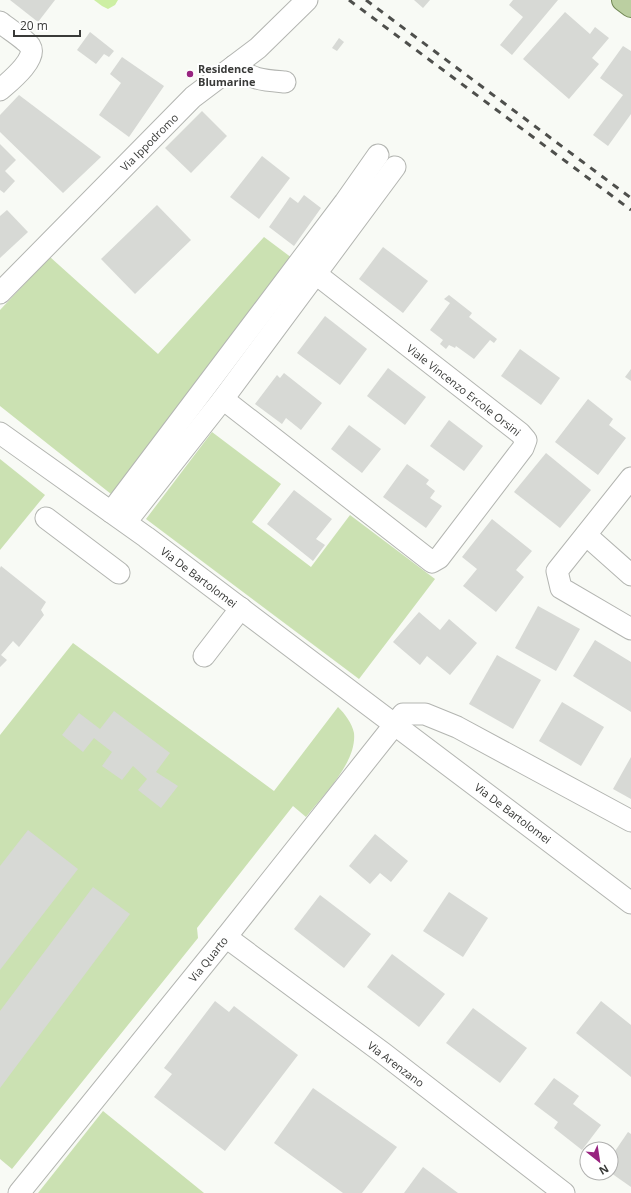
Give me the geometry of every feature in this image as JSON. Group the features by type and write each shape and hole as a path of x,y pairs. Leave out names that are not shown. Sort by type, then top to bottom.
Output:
{"main road":[{"path":"623,0 631,6"}],"street":[{"name":"Via Ippodromo","path":"0,293 193,97 258,48 307,0"},
{"path":"0,22 29,45 32,51 28,63 0,90"},
{"path":"234,66 246,74 260,80 285,82"},
{"path":"118,517 378,155"},
{"path":"118,517 223,399 395,167"},
{"name":"Viale Vincenzo Ercole Orsini","path":"223,399 432,562 439,558 523,448 526,440 520,433 316,274"},
{"name":"Via De Bartolomei","path":"1,433 241,608 631,903"},
{"path":"631,478 557,571 561,588 631,629"},
{"path":"46,518 119,573"},
{"path":"586,535 628,567"},
{"path":"204,656 241,608"},
{"path":"394,724 403,714 426,714 457,727 631,822"},
{"name":"Via Quarto","path":"19,1193 394,724"},
{"name":"Via Arenzano","path":"226,936 564,1193"}],"shaded area":[{"path":"94,0 118,0 115,5 108,9"},
{"path":"264,237 292,258 111,494 0,406 0,310 50,257 158,354"},
{"path":"212,432 281,484 252,522 311,567 350,515 435,579 359,679 146,519"},
{"path":"0,459 45,495 0,550"},
{"path":"73,643 274,791 338,707 352,726 354,733 353,744 350,756 338,778 306,817 293,806 197,928 198,938 12,1169 0,1159 0,735"},
{"path":"103,1111 204,1193 38,1193"}],"building":[{"path":"10,0 55,0 38,22"},
{"path":"414,0 430,0 423,8"},
{"path":"513,0 558,0 512,55 500,45 523,17 509,5"},
{"path":"565,12 590,34 595,27 609,38 592,58 599,64 569,99 523,59"},
{"path":"90,32 114,51 109,57 104,54 96,64 77,50"},
{"path":"339,38 344,42 337,51 332,48"},
{"path":"623,46 631,51 631,114 608,146 593,135 623,95 600,78"},
{"path":"122,57 164,86 129,137 99,115 121,83 110,74"},
{"path":"19,95 101,157 63,193 0,132 0,115"},
{"path":"202,111 227,136 191,173 165,148"},
{"path":"0,144 16,160 5,171 15,181 4,193 0,190"},
{"path":"262,156 290,178 259,219 230,197"},
{"path":"304,195 321,208 294,246 269,227 290,197 298,203"},
{"path":"157,205 191,240 135,294 101,259"},
{"path":"7,210 28,232 0,258 0,216"},
{"path":"383,247 428,281 403,313 359,279"},
{"path":"449,295 472,313 469,317 497,339 494,343 490,340 474,359 456,346 455,348 449,345 446,349 440,344 443,340 430,330 450,303 444,299"},
{"path":"325,316 367,349 340,385 297,353"},
{"path":"520,349 560,378 541,405 501,376"},
{"path":"388,368 426,397 405,425 367,396"},
{"path":"631,369 631,381 625,377"},
{"path":"284,373 322,403 301,430 286,418 282,424 255,404 277,375 280,378"},
{"path":"588,399 613,419 609,425 626,438 598,475 555,442"},
{"path":"449,420 483,446 464,471 430,446"},
{"path":"349,425 381,449 362,473 331,449"},
{"path":"546,453 591,490 560,528 514,492"},
{"path":"407,464 429,480 426,484 435,491 430,498 442,506 426,528 383,497"},
{"path":"294,490 332,519 316,539 325,545 313,561 267,524"},
{"path":"492,519 532,551 516,570 524,577 496,612 463,586 477,569 462,557"},
{"path":"1,566 46,602 41,610 44,615 19,647 13,641 1,655 7,660 0,667 0,568"},
{"path":"538,606 580,629 556,671 515,648"},
{"path":"419,612 440,630 449,619 477,643 450,675 427,656 420,665 393,642"},
{"path":"595,640 631,662 631,712 573,676"},
{"path":"497,655 541,680 513,729 469,704"},
{"path":"562,702 604,727 581,766 539,741"},
{"path":"114,711 170,753 156,772 178,786 161,808 138,790 147,779 133,766 122,780 102,766 112,752 94,738 83,752 62,735 79,713 100,729"},
{"path":"631,757 631,799 613,789"},
{"path":"28,830 78,869 0,970 0,866"},
{"path":"375,834 408,861 391,882 380,873 370,884 349,866"},
{"path":"93,887 130,914 0,1088 0,1011"},
{"path":"449,892 488,918 463,957 423,931"},
{"path":"320,895 371,934 344,968 294,929"},
{"path":"392,954 445,994 419,1027 367,987"},
{"path":"215,1001 229,1012 234,1006 298,1055 225,1151 154,1097 172,1074 164,1068"},
{"path":"601,1001 631,1025 631,1077 576,1033"},
{"path":"473,1008 527,1048 500,1083 446,1043"},
{"path":"554,1078 579,1096 573,1104 601,1125 589,1141 579,1141 579,1148 554,1128 558,1122 534,1104"},
{"path":"313,1088 397,1147 362,1193 343,1193 274,1143"},
{"path":"628,1132 631,1134 631,1187 619,1179 619,1145"},
{"path":"423,1167 458,1193 404,1193"}],"railway":[{"path":"349,0 631,210"},
{"path":"366,0 631,198"}],"place":[{"name":"Residence Blumarine","path":"190,74"}]}
